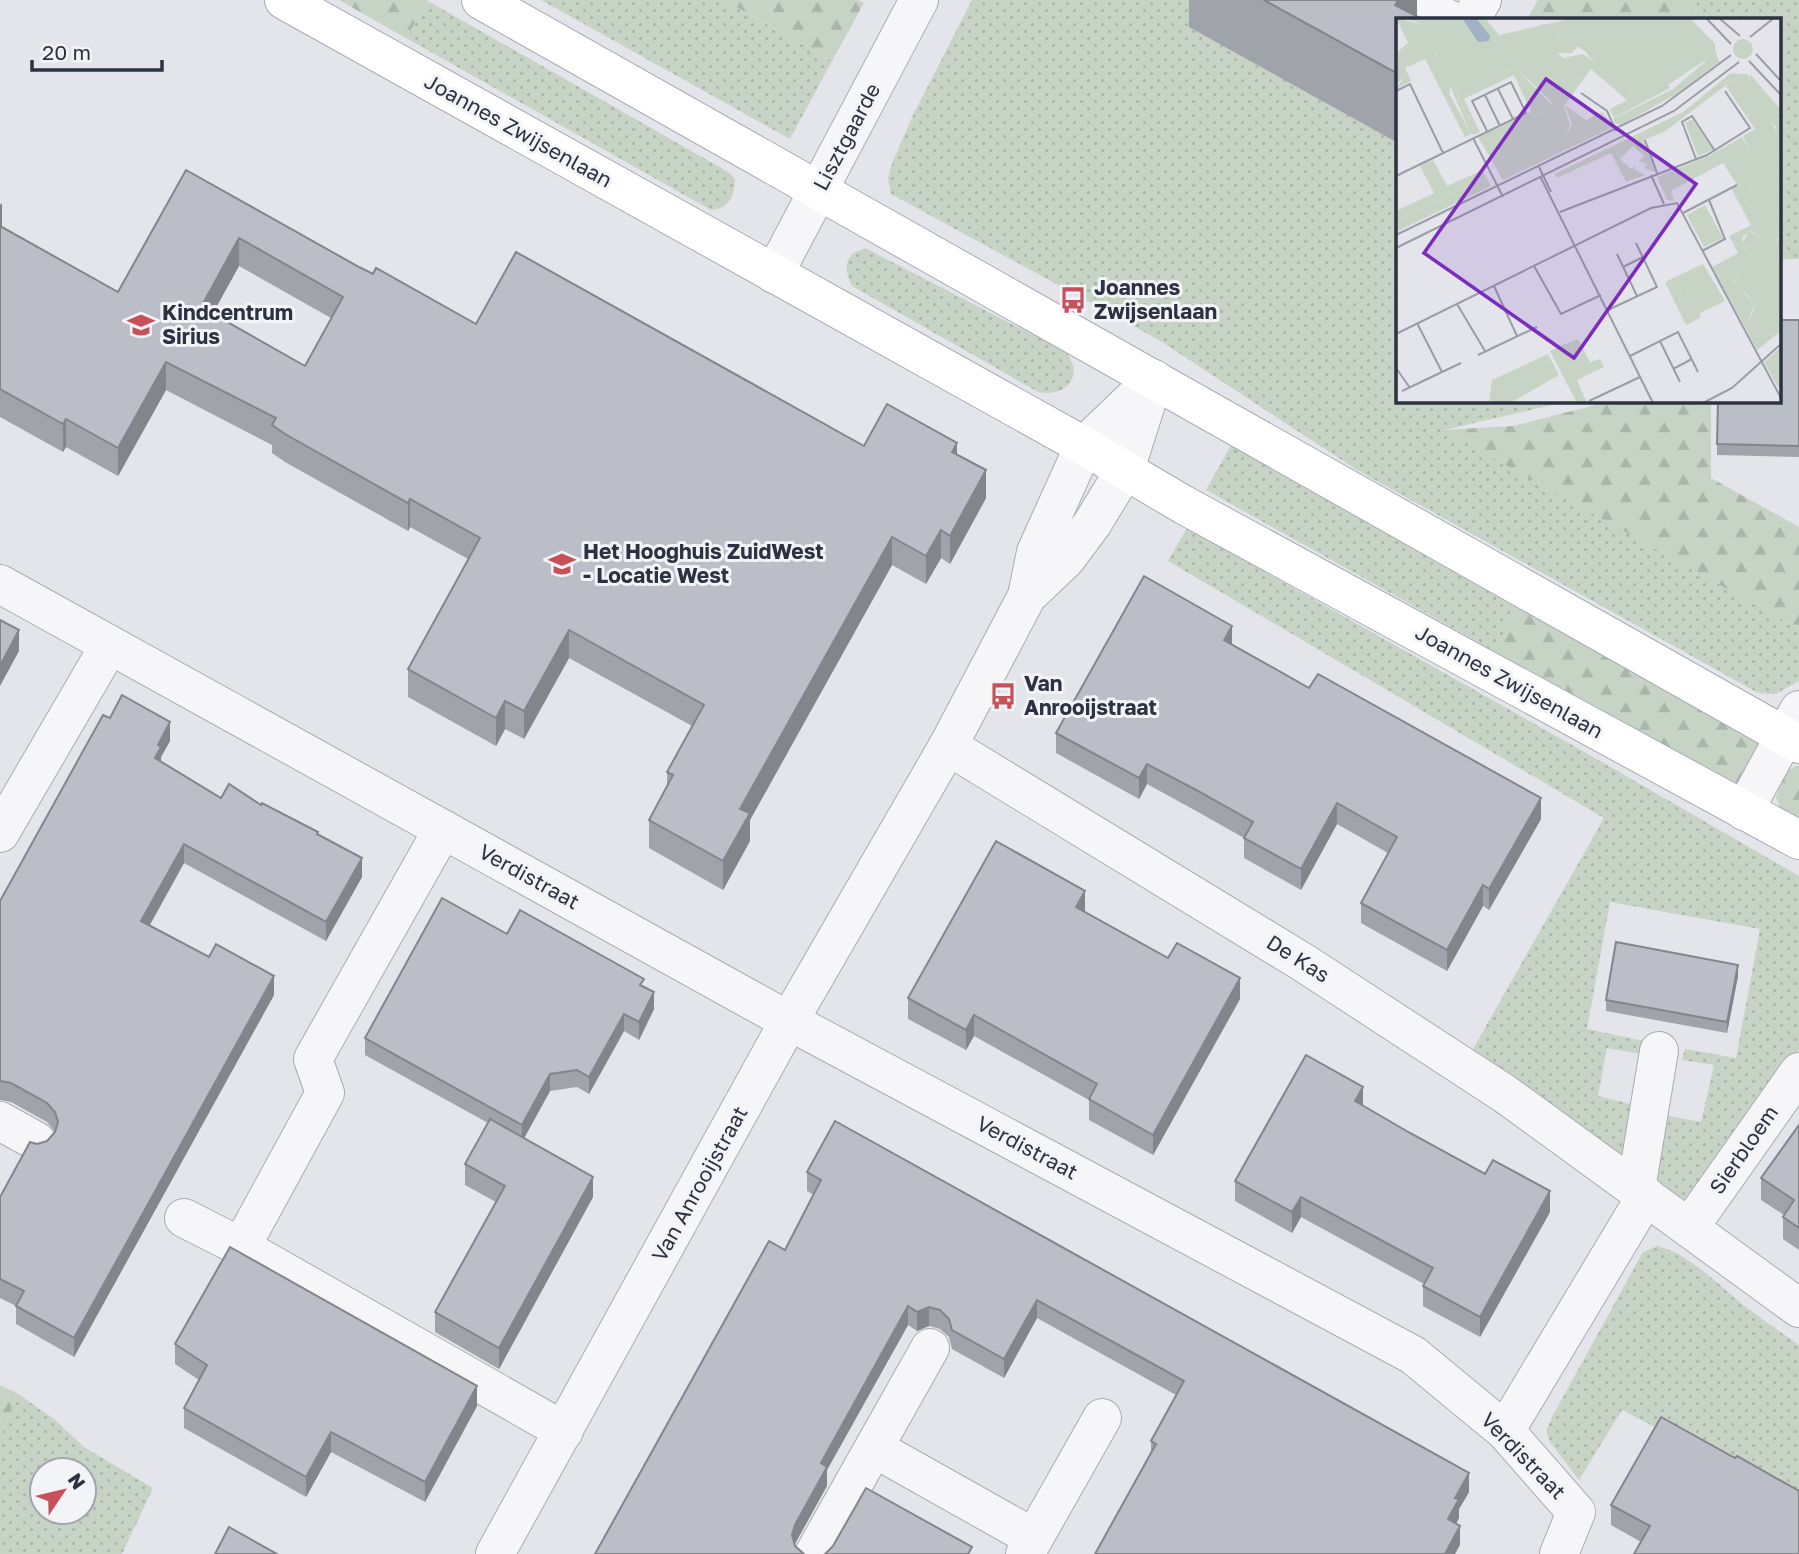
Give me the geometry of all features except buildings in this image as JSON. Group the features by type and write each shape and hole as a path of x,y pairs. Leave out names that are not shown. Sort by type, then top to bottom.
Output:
{"street":[{"name":"Joannes Zwijsenlaan","path":"284,0 1125,470 1799,840"},
{"path":"481,0 1154,379 1794,730 1744,811"},
{"name":"Lisztgaarde","path":"774,274 919,0"},
{"path":"1413,0 1446,18"},
{"path":"1472,18 1482,0"},
{"name":"Van Anrooijstraat","path":"497,1553 789,1021 948,747 1027,596 1036,552 1084,446 1154,379"},
{"name":"Van Anrooijstraat","path":"1027,596 1066,559 1092,524 1125,470 1154,379"},
{"name":"Verdistraat","path":"0,584 789,1021 1413,1355 1505,1431 1576,1512 1559,1554"},
{"path":"0,833 108,646"},
{"name":"De Kas","path":"948,747 1340,986 1505,1094 1799,1308"},
{"path":"241,1247 325,1093 313,1059 443,829"},
{"path":"1505,1431 1641,1192 1659,1051"},
{"name":"Sierbloem","path":"1689,1228 1799,1072"},
{"path":"0,1121 36,1141"},
{"path":"184,1218 241,1247 565,1432"},
{"path":"814,1554 930,1348"},
{"path":"874,1448 1030,1546 1102,1418"}],"green space":[{"path":"339,0 426,0 428,1 406,38"},
{"path":"541,0 724,0 832,61 790,139"},
{"path":"724,0 858,0 864,3 832,61"},
{"path":"972,0 1404,0 1398,18 1396,18 1396,402 1565,402 1444,430 1799,629 1799,681 1776,694 1758,693 1357,470 1159,340 891,194 888,178 913,115"},
{"path":"1538,0 1697,0 1694,18 1528,18"},
{"path":"1697,0 1799,0 1799,259 1782,259 1782,18 1694,18"},
{"path":"428,1 730,173 735,180 729,201 722,207 711,210 406,38"},
{"path":"867,249 1066,352 1074,369 1070,383 1057,392 1038,392 852,286 847,273 850,257 859,250"},
{"path":"1607,402 1711,402 1711,478 1799,527 1799,629 1443,430 1513,426"},
{"path":"1231,445 1518,606 1494,651 1206,490"},
{"path":"1187,528 1799,876 1799,1049 1686,1210 1650,1183 1663,1115 1701,1122 1714,1065 1682,1060 1685,1049 1736,1058 1760,929 1610,902 1587,1029 1644,1041 1641,1054 1607,1048 1598,1096 1635,1105 1630,1147 1615,1158 1469,1056 1604,818 1168,561"},
{"path":"1518,606 1761,744 1741,782 1733,783 1494,651"},
{"path":"1799,766 1799,819 1780,808 1776,797 1786,772"},
{"path":"1657,1246 1692,1263 1799,1345 1799,1503 1622,1410 1579,1480 1550,1442 1546,1431 1552,1417 1643,1252"},
{"path":"0,1385 17,1393 0,1439"},
{"path":"17,1393 55,1420 84,1447 153,1488 122,1554 0,1554 0,1439"}],"place":[{"name":"Joannes Zwijsenlaan","path":"1073,300"},
{"name":"Kindcentrum Sirius","path":"141,325"},
{"name":"Het Hooghuis ZuidWest - Locatie West","path":"562,564"},
{"name":"Van Anrooijstraat","path":"1003,696"}]}
